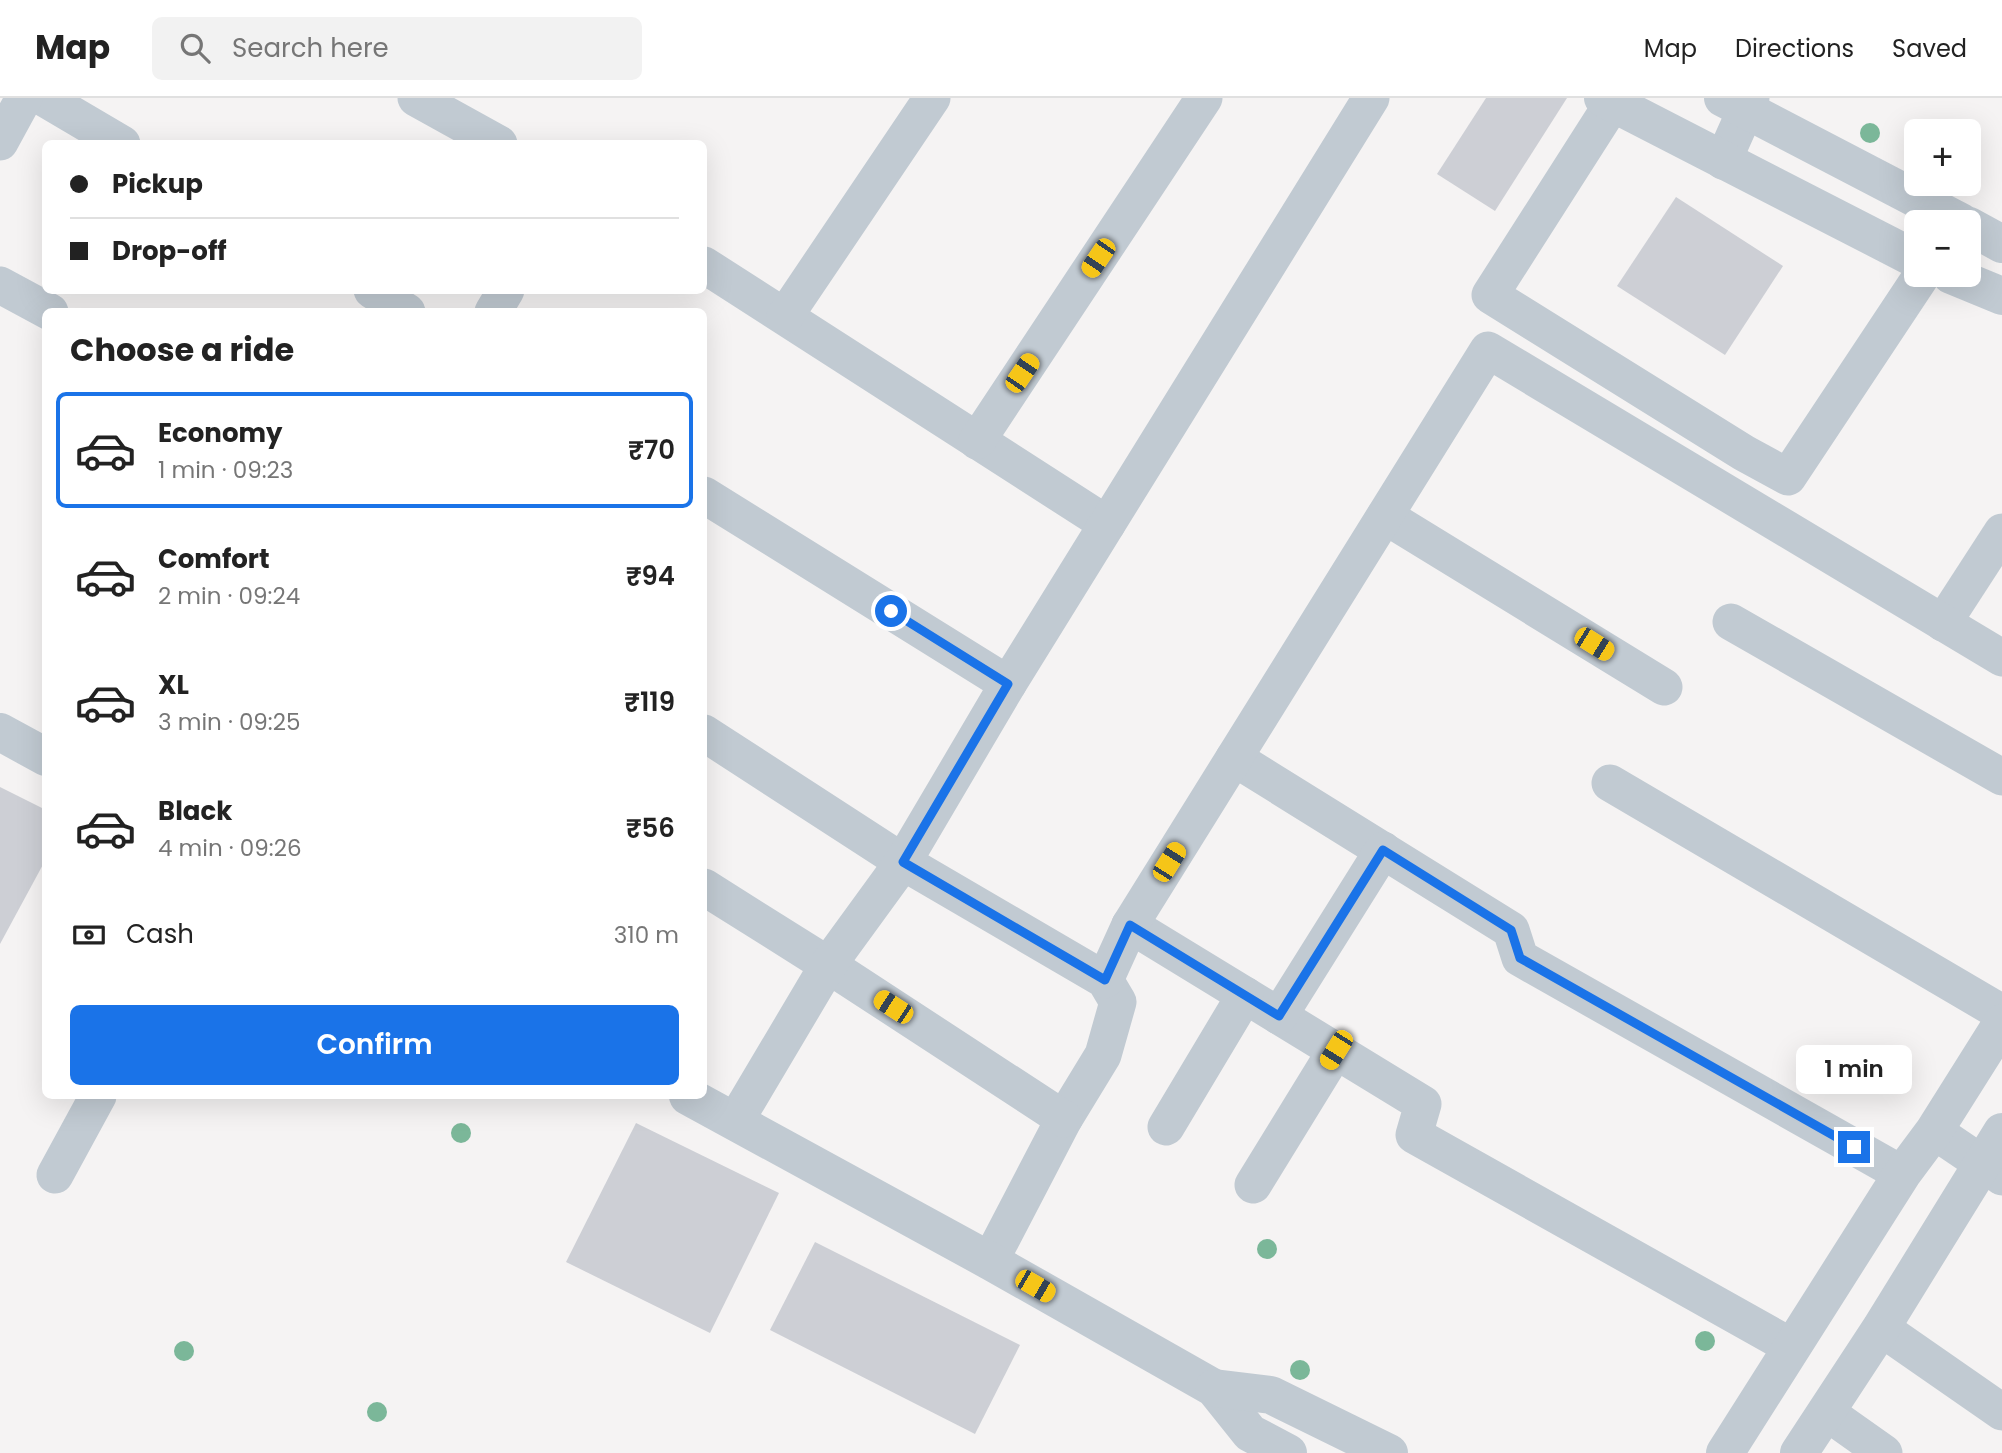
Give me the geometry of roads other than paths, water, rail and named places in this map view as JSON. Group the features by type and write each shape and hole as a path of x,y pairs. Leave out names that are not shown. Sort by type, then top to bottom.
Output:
{"street":[{"path":"0,142 24,98"},
{"path":"44,98 115,140"},
{"path":"416,98 492,140"},
{"path":"785,316 932,98"},
{"path":"977,441 1205,98"},
{"path":"736,1120 828,965 903,862 1008,684 1371,98"},
{"path":"1904,253 1607,101 1490,295 1744,453 1788,477 1914,287"},
{"path":"1724,161 1740,102 1939,210"},
{"path":"1981,233 2002,244"},
{"path":"707,267 1107,524"},
{"path":"0,285 43,308"},
{"path":"1980,287 2002,296"},
{"path":"378,294 401,308"},
{"path":"1105,980 1130,925 1489,350 2002,658"},
{"path":"707,497 1008,684"},
{"path":"1385,516 1664,687"},
{"path":"1943,623 2002,532"},
{"path":"1731,622 2002,777"},
{"path":"0,732 42,755"},
{"path":"707,735 903,862 1105,980 1118,1002 1103,1055 1064,1119 990,1261"},
{"path":"1234,758 1511,930 1520,958 1902,1174"},
{"path":"1610,783 2002,1013"},
{"path":"1279,1016 1383,850"},
{"path":"707,889 1064,1119"},
{"path":"1130,925 1423,1104 1413,1135 1792,1347"},
{"path":"1166,1127 1245,995"},
{"path":"1726,1453 1902,1174 1934,1131 2002,1023"},
{"path":"1253,1185 1336,1050"},
{"path":"55,1175 96,1099"},
{"path":"694,1099 990,1261 1214,1388 1250,1433 1289,1453"},
{"path":"1934,1131 1993,1171"},
{"path":"1799,1453 1881,1328 1993,1171 2002,1132"},
{"path":"1881,1328 2002,1412"},
{"path":"1214,1388 1271,1395 1389,1453"},
{"path":"1826,1412 1884,1453"}]}
